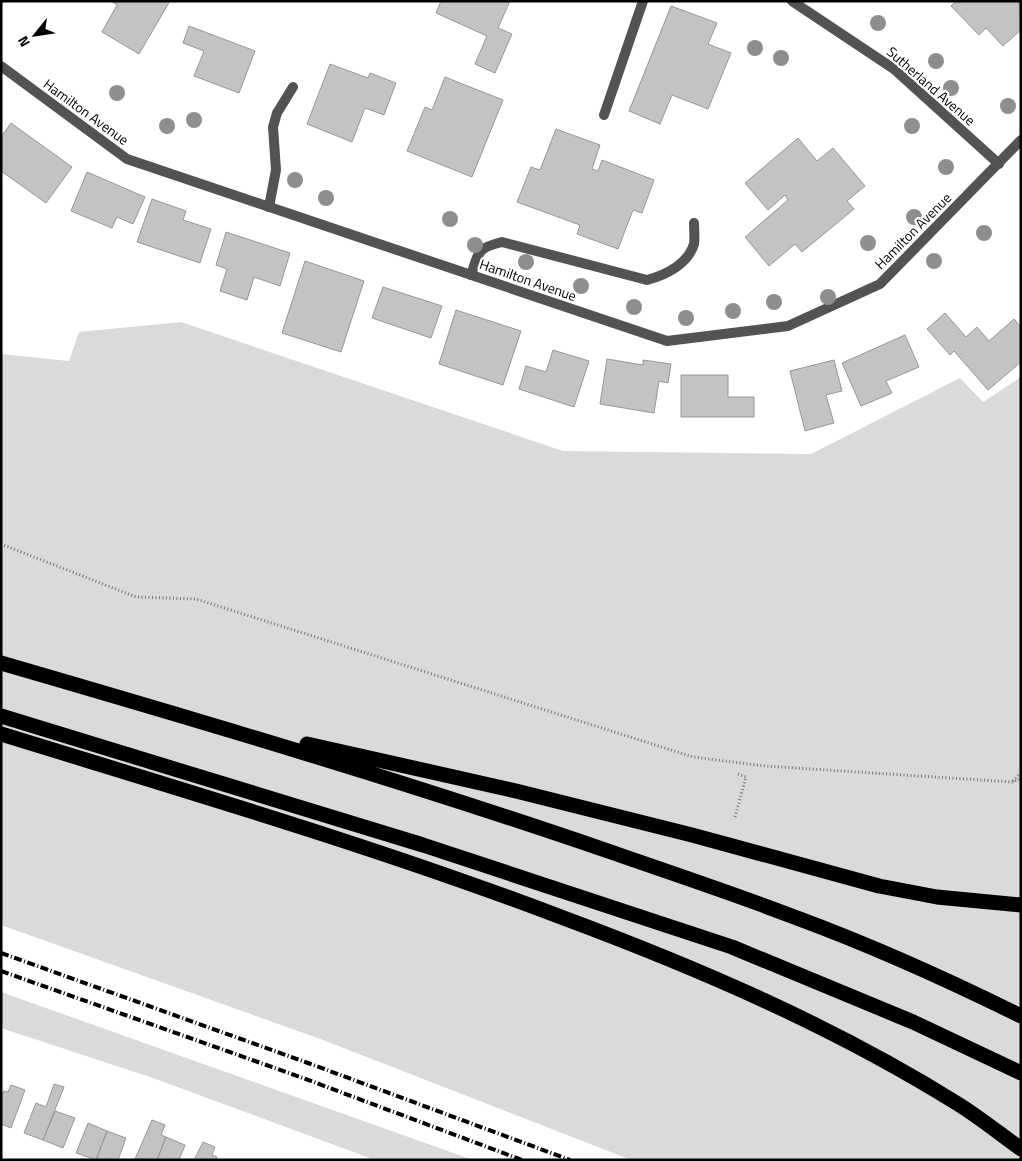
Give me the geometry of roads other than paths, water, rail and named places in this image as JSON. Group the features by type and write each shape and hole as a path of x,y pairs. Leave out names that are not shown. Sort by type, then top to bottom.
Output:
{"highway":[{"path":"1,662 200,721 511,818 772,909 924,971 1021,1016"},
{"path":"1,716 432,847 732,947 913,1022 1021,1073"},
{"path":"200,721 516,791 692,835 879,886 937,897 1021,905"},
{"path":"1,734 434,870 683,964 753,995 874,1056 959,1104 1021,1149"}],"street":[{"path":"604,115 643,1"},
{"name":"Sutherland Avenue","path":"792,1 894,69 999,164"},
{"name":"Hamilton Avenue","path":"1,66 127,159 667,341 788,326 880,284 1021,140"},
{"path":"269,207 276,170 273,127 277,114 293,87"},
{"path":"471,275 479,251 484,246 502,242 647,280 662,276 682,262 694,244 694,223"}],"railway":[{"path":"1,953 308,1063 570,1160"},
{"path":"1,971 303,1078 522,1160"}]}
